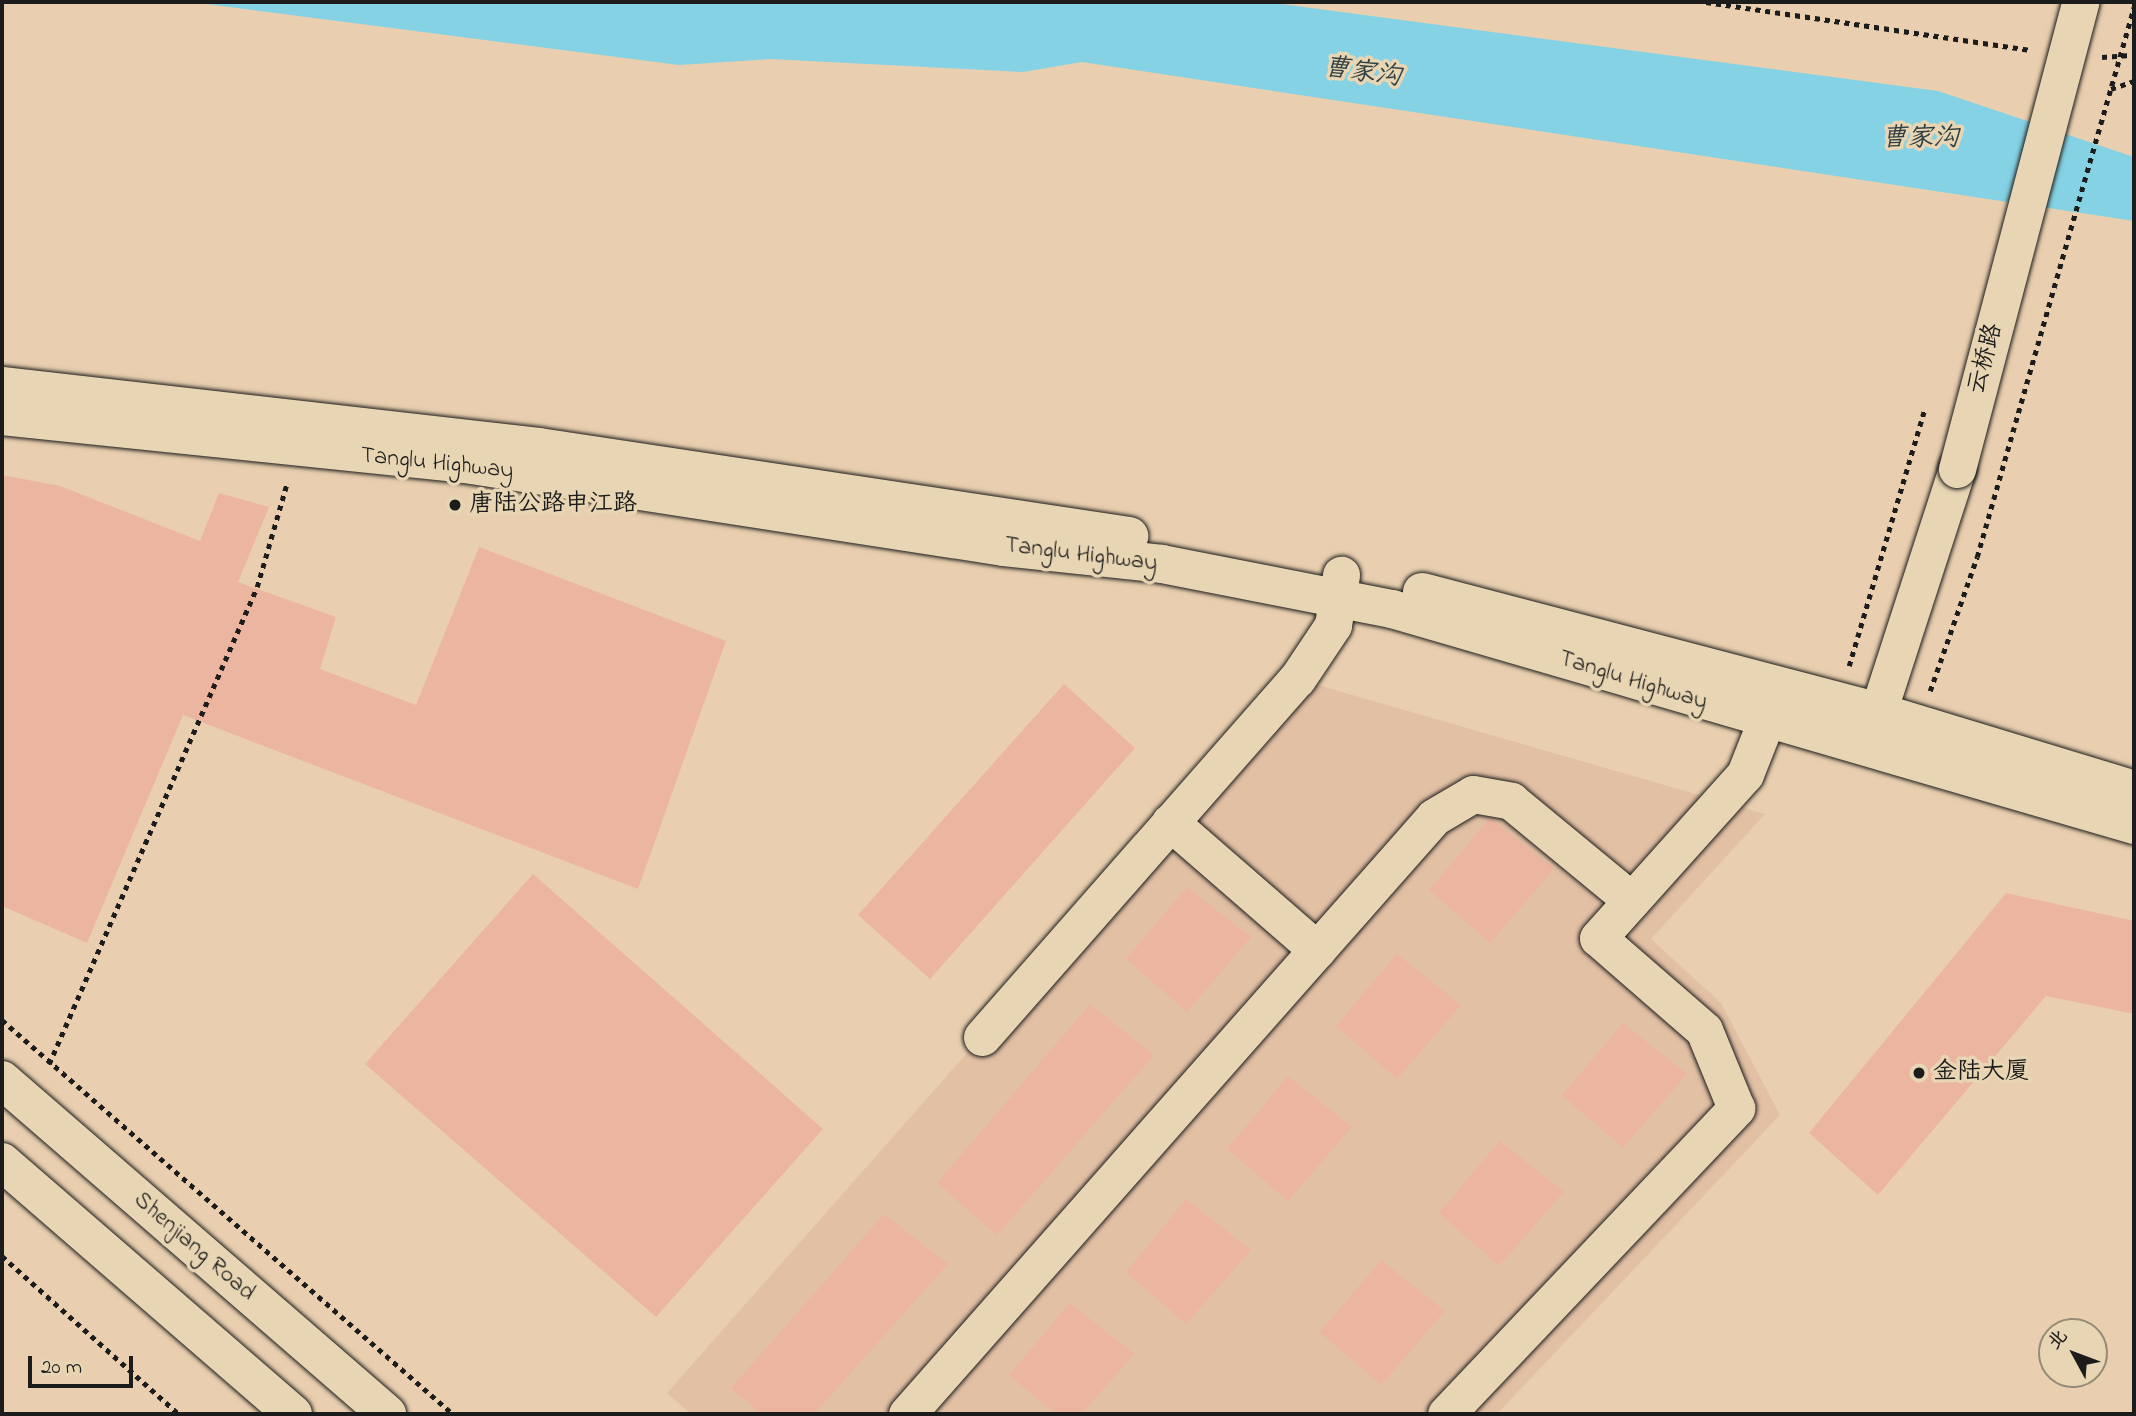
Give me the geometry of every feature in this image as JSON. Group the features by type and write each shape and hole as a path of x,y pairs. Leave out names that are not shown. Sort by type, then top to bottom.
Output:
{"main road":[{"name":"Tanglu Highway","path":"2,386 689,468 1339,587 1392,609 1773,704 2134,825"},
{"name":"Tanglu Highway","path":"2,416 295,451 478,466 1004,547 1339,587"},
{"name":"Tanglu Highway","path":"1773,704 1878,712 2134,790"},
{"name":"Shenjiang Road","path":"2,1080 387,1414"},
{"path":"2,1162 293,1414"}],"street":[{"name":"云桥路","path":"1878,712 1957,469 2080,2"},
{"path":"982,1037 1297,679 1333,625 1339,587"},
{"path":"1446,1414 1736,1108 1704,1031 1598,937 1745,774 1773,704"},
{"path":"907,1414 1434,817 1473,794 1511,800 1631,900"},
{"path":"1170,822 1317,950"}],"path":[{"path":"1706,2 2034,50"},
{"path":"1930,692 1977,557 2134,7"},
{"path":"2085,55 2134,55"},
{"path":"2111,89 2134,81"},
{"path":"1848,669 1925,408"},
{"path":"49,1064 257,587 295,451"},
{"path":"2,1020 49,1064 453,1414"},
{"path":"2,1256 179,1414"}],"shaded area":[{"path":"1297,679 1765,814 1651,939 1721,1003 1780,1115 1497,1414 691,1414 667,1393"}],"water":[{"name":"曹家沟","path":"191,2 1266,2 1938,91 2134,157 2134,221 1082,62 1023,72 770,59 679,65"}],"building":[{"path":"2,475 60,486 200,541 219,493 269,507 238,582 336,617 320,669 416,705 479,547 726,641 638,889 183,715 87,943 2,906"},
{"path":"1064,684 1135,748 930,979 858,915"},
{"path":"1490,818 1554,869 1490,943 1429,890"},
{"path":"533,874 823,1129 656,1317 365,1064"},
{"path":"1187,887 1251,937 1187,1012 1126,959"},
{"name":"金陆大厦","path":"2006,893 2134,921 2134,1014 2046,996 1878,1195 1809,1133"},
{"path":"1397,954 1461,1005 1397,1079 1336,1026"},
{"path":"1090,1004 1154,1055 997,1235 937,1183"},
{"path":"1623,1023 1687,1074 1623,1148 1562,1095"},
{"path":"1288,1076 1352,1127 1288,1201 1227,1149"},
{"path":"1500,1141 1564,1192 1499,1266 1439,1213"},
{"path":"1186,1199 1251,1250 1186,1324 1126,1272"},
{"path":"884,1214 948,1264 814,1414 761,1414 731,1388"},
{"path":"1381,1260 1445,1311 1381,1385 1320,1332"},
{"path":"1070,1303 1134,1354 1082,1414 1055,1414 1009,1375"}],"place":[{"name":"唐陆公路申江路","path":"455,505"},
{"name":"金陆大厦","path":"1919,1073"}]}
